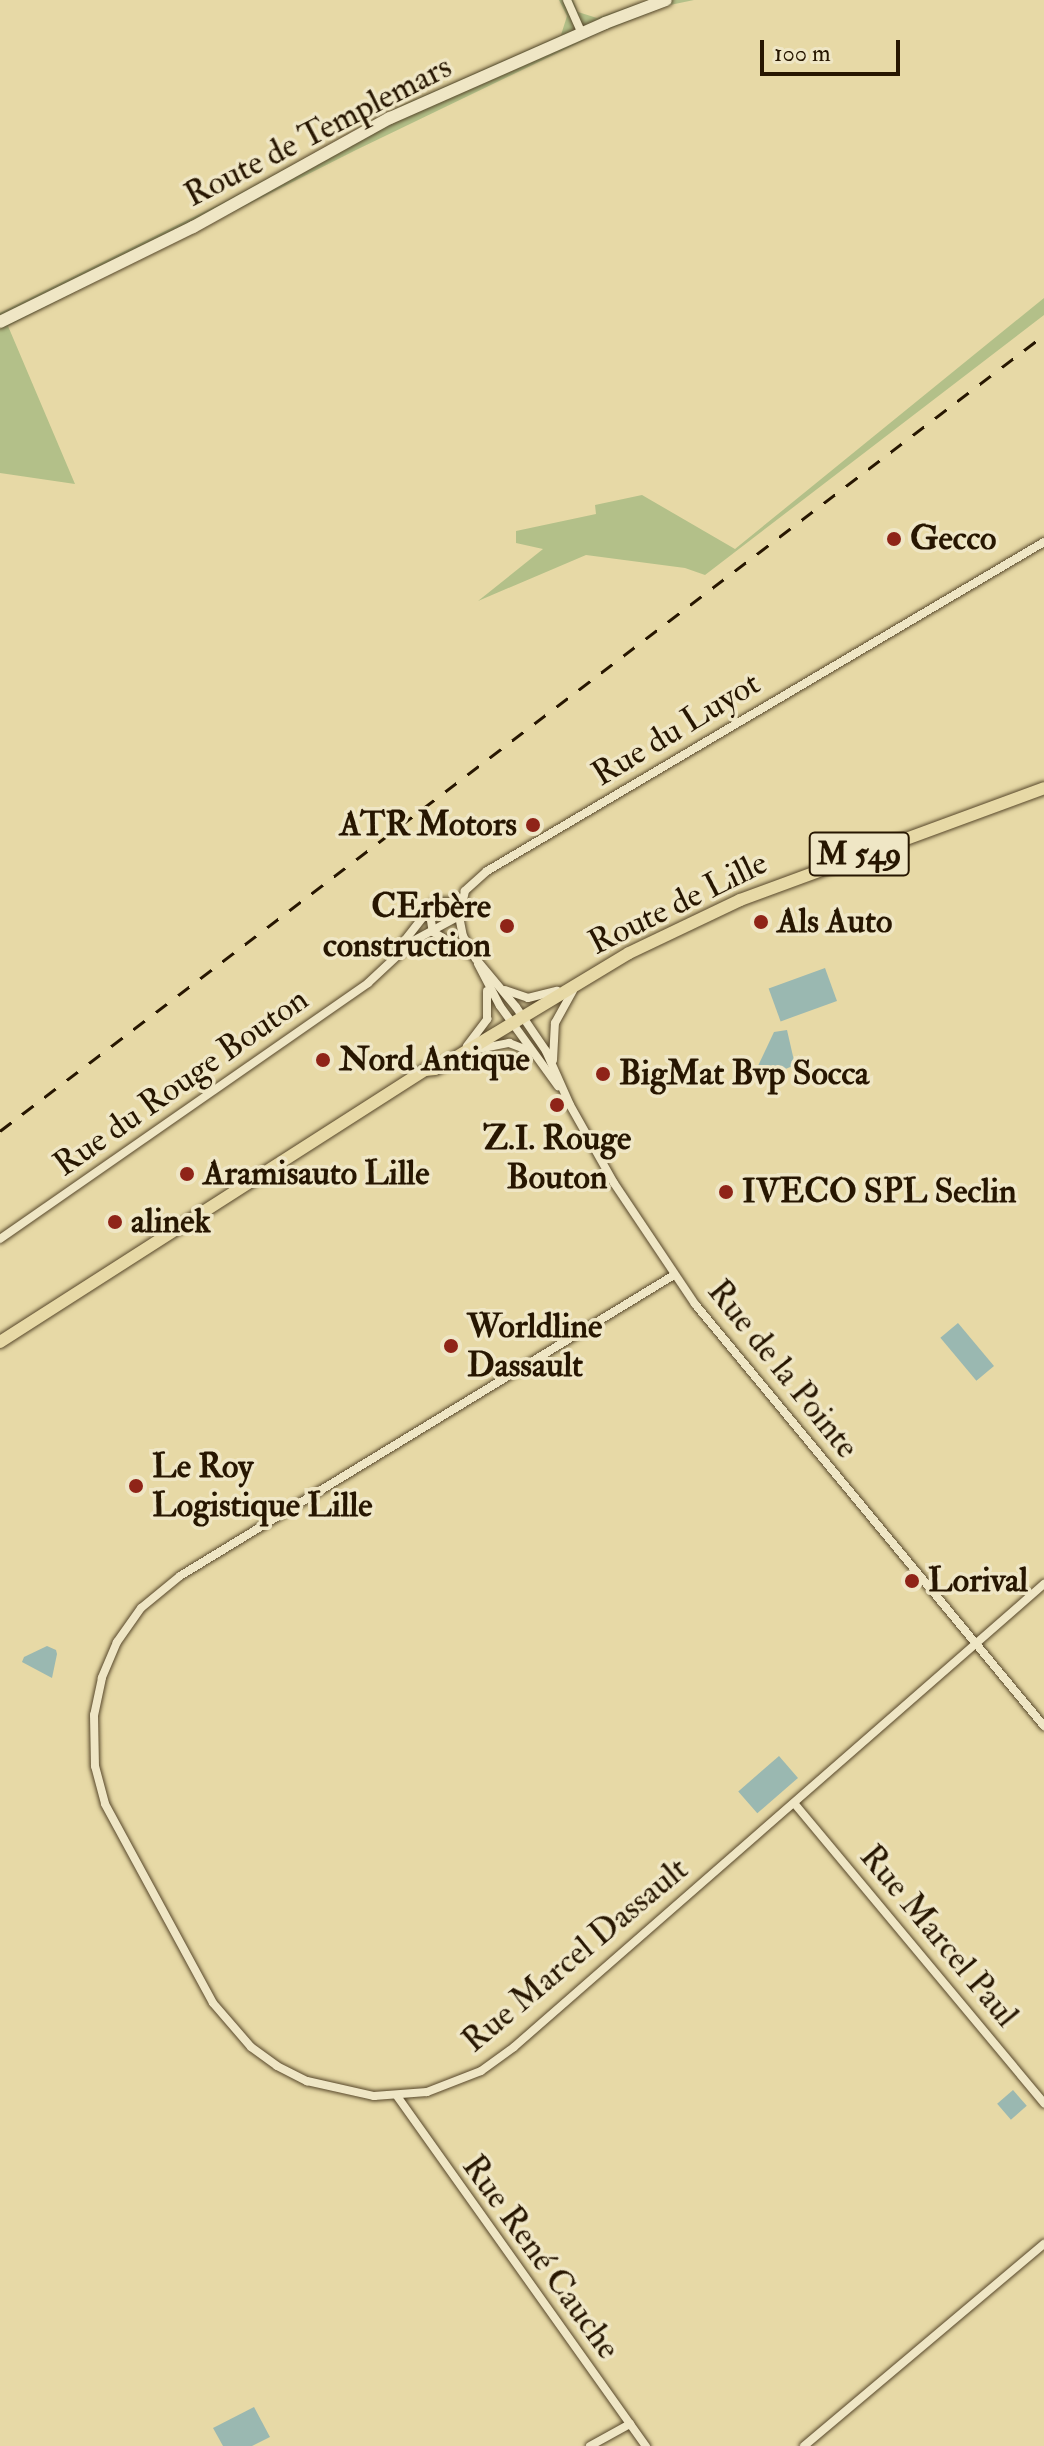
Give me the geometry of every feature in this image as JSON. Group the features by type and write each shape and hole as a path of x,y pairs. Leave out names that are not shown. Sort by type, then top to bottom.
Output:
{"main road":[{"name":"Route de Templemars","path":"0,322 181,233 390,118 582,33 666,0"},
{"name":"Route de Lille","path":"517,1020 664,935 740,900 978,809 1044,788"},
{"name":"M 549","path":"0,1342 517,1020"}],"street":[{"path":"567,0 582,33"},
{"name":"Rue du Luyot","path":"461,902 469,886 487,871 1044,542"},
{"path":"455,1058 485,1026 489,1013 486,985 476,959 463,936 459,916 461,902 440,900 429,908 433,932 457,944 476,959 501,987 541,1061 567,1098"},
{"name":"Rue du Rouge Bouton","path":"389,963 429,908"},
{"name":"Rue du Rouge Bouton","path":"0,1239 368,983 408,944 459,916"},
{"path":"501,987 536,998 583,980"},
{"path":"554,1065 553,1031 559,1013 583,980"},
{"path":"486,985 517,1020"},
{"name":"Rue de la Pointe","path":"517,1020 554,1065 567,1098 631,1211 674,1275 730,1348 1044,1726"},
{"path":"455,1058 509,1043 520,1045 541,1061"},
{"name":"Rue Marcel Dassault","path":"674,1275 164,1588 129,1623 102,1678 92,1737 95,1766 105,1804 218,2012 251,2047 297,2077 353,2094 397,2096 447,2086 496,2061 1044,1584"},
{"name":"Rue Marcel Paul","path":"794,1803 1044,2103"},
{"name":"Rue René Cauche","path":"397,2096 646,2446"},
{"path":"804,2446 1044,2244"},
{"path":"590,2446 630,2424"}],"green space":[{"path":"559,0 573,0 578,12 597,18 648,0 694,0 670,5 599,33 356,150 8,326 75,484 0,473 0,313 222,203 396,108 561,35 567,16"},
{"path":"1044,298 1044,315 705,575 685,568 586,555 478,601 543,549 516,543 516,531 596,514 595,505 642,495 735,549"}],"water":[{"path":"825,968 837,1001 781,1021 769,989"},
{"path":"787,1030 795,1065 764,1078 757,1068 774,1032"},
{"path":"958,1323 994,1366 976,1381 940,1338"},
{"path":"47,1646 56,1650 57,1654 52,1678 22,1662 24,1657"},
{"path":"779,1756 798,1778 757,1813 738,1791"},
{"path":"1013,2090 1027,2106 1011,2120 997,2104"},
{"path":"254,2407 270,2437 252,2446 223,2446 213,2428"}],"railway":[{"path":"0,1131 1044,335"}],"place":[{"name":"Gecco","path":"894,539"},
{"name":"ATR Motors","path":"533,825"},
{"name":"Als Auto","path":"761,922"},
{"name":"CErbère construction","path":"507,926"},
{"name":"Nord Antique","path":"323,1060"},
{"name":"BigMat Bvp Socca","path":"603,1074"},
{"name":"Z.I. Rouge Bouton","path":"557,1105"},
{"name":"Aramisauto Lille","path":"187,1174"},
{"name":"IVECO SPL Seclin","path":"726,1192"},
{"name":"alinek","path":"115,1222"},
{"name":"Worldline Dassault","path":"451,1346"},
{"name":"Le Roy Logistique Lille","path":"136,1486"},
{"name":"Lorival","path":"912,1581"}]}
